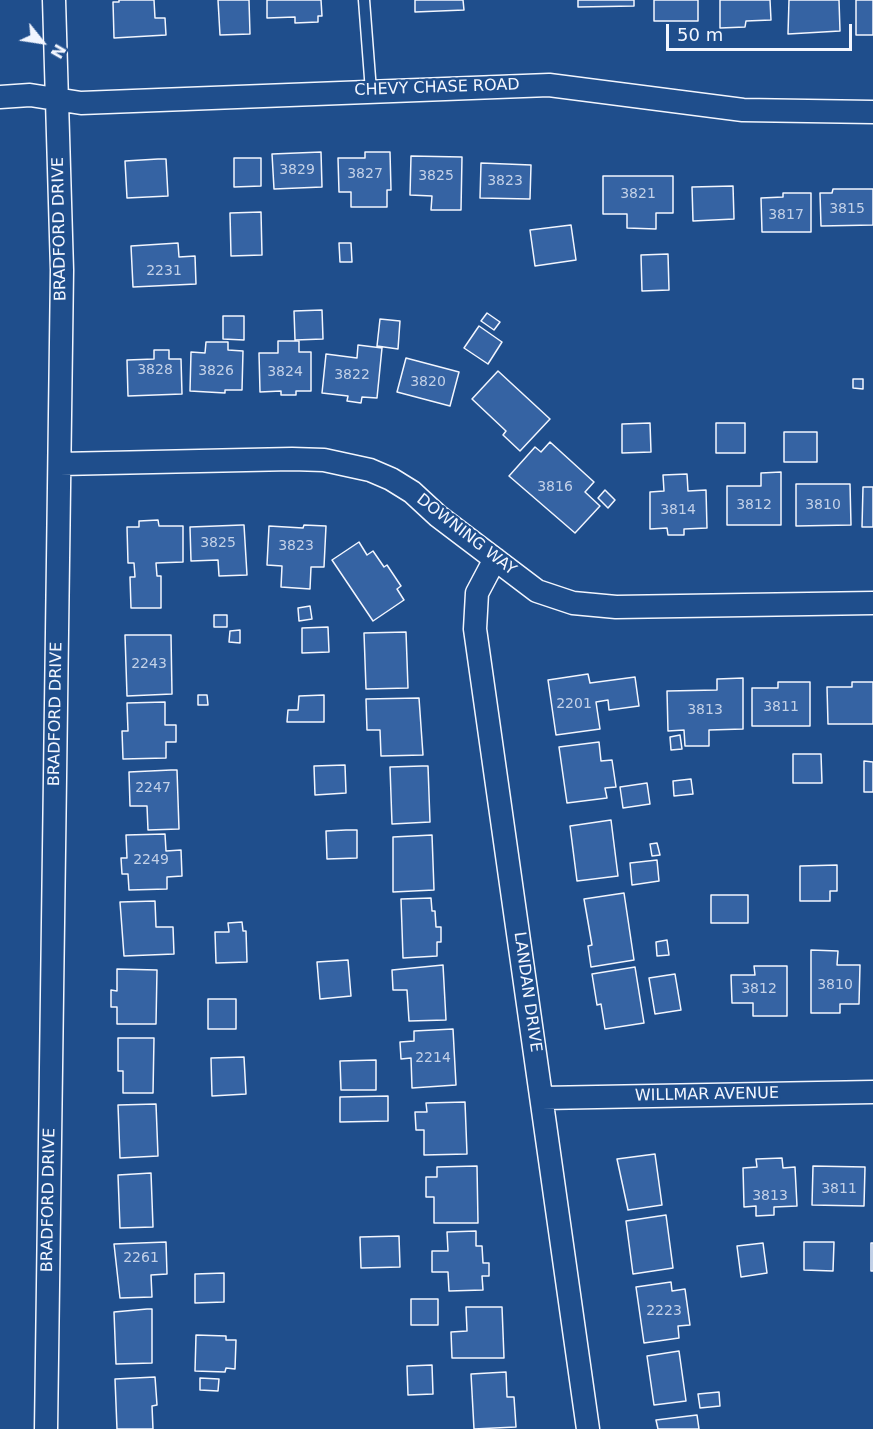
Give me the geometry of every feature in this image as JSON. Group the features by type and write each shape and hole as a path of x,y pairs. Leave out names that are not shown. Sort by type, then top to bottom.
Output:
{"street":[{"name":"BRADFORD DRIVE","path":"46,1429 62,270 54,0"},
{"name":"CHEVY CHASE ROAD","path":"0,97 30,95 81,103 549,85 743,110 873,112"},
{"name":"DOWNING WAY","path":"60,464 292,459 324,460 370,470 412,492 537,591 573,603 616,607 873,603"},
{"name":"LANDAN DRIVE","path":"495,559 477,593 476,629 588,1429"},
{"name":"WILLMAR AVENUE","path":"542,1098 873,1092"}],"lane":[{"path":"364,0 370,91"}],"building":[{"path":"119,0 154,0 155,18 165,18 166,35 114,38 113,2 119,2"},
{"path":"218,0 249,0 250,34 220,35"},
{"path":"267,0 321,0 322,16 318,16 318,22 295,23 295,17 267,18"},
{"path":"415,0 463,0 464,10 415,12"},
{"path":"578,0 634,0 634,6 578,7"},
{"path":"654,0 698,0 698,21 654,21"},
{"path":"720,0 770,0 771,20 746,21 745,27 720,28"},
{"path":"789,0 839,0 840,31 788,34"},
{"path":"856,0 873,0 873,35 856,35"},
{"path":"321,152 322,187 274,189 272,154"},
{"path":"365,152 390,152 391,190 387,190 387,207 351,207 351,192 339,192 338,158 365,158"},
{"path":"411,156 462,157 461,210 431,210 432,196 410,195"},
{"path":"234,158 261,158 261,186 234,187"},
{"path":"166,159 168,196 127,198 125,161"},
{"path":"481,163 531,165 530,199 480,198"},
{"path":"603,176 673,176 673,213 656,213 656,229 627,228 627,214 603,214"},
{"path":"733,186 734,219 693,221 692,187"},
{"path":"833,189 873,189 873,225 821,226 820,193 832,193"},
{"path":"783,193 811,193 811,232 762,232 761,198 783,197"},
{"path":"261,212 262,255 231,256 230,213"},
{"path":"571,225 576,260 535,266 530,230"},
{"path":"178,243 179,257 195,256 196,284 133,287 131,246"},
{"path":"339,243 351,243 352,262 340,262"},
{"path":"668,254 669,290 642,291 641,255"},
{"path":"322,310 323,339 295,340 294,311"},
{"path":"487,313 500,322 494,330 481,321"},
{"path":"223,316 244,316 244,340 223,339"},
{"path":"380,319 400,321 398,349 377,346"},
{"path":"479,326 502,342 488,364 464,348"},
{"path":"278,341 299,341 299,352 311,352 311,391 296,391 296,395 281,395 281,391 260,392 259,353 278,353"},
{"path":"206,342 228,342 228,350 243,351 242,390 225,390 225,393 190,391 191,352 205,353"},
{"path":"358,345 382,348 377,398 362,397 361,403 347,401 348,396 322,393 326,354 357,358"},
{"path":"154,350 169,350 169,359 181,359 182,394 128,396 127,360 154,359"},
{"path":"406,358 459,372 450,406 397,392"},
{"path":"498,371 550,419 520,451 503,435 506,431 472,399"},
{"path":"853,379 863,379 863,389 853,388"},
{"path":"650,423 651,452 622,453 622,424"},
{"path":"716,423 745,423 745,453 716,453"},
{"path":"784,432 817,432 817,462 784,462"},
{"path":"550,442 594,482 585,492 600,506 575,533 509,476 535,447 541,452"},
{"path":"781,472 781,525 727,525 727,486 761,486 761,473"},
{"path":"687,474 688,491 706,490 707,528 684,529 684,535 668,535 667,528 650,529 650,492 664,491 663,475"},
{"path":"796,484 850,484 851,525 796,526"},
{"path":"863,487 873,487 873,527 862,527"},
{"path":"605,490 615,500 608,508 598,498"},
{"path":"158,520 159,526 183,526 183,562 156,563 157,576 161,576 161,608 131,608 130,577 135,577 134,563 128,563 127,527 139,527 139,521"},
{"path":"244,525 247,575 219,576 218,560 191,561 190,527"},
{"path":"304,525 326,526 324,567 311,567 310,589 281,587 282,566 267,565 269,526 303,528"},
{"path":"359,542 367,555 373,551 384,567 387,565 401,586 397,589 404,600 373,621 332,560"},
{"path":"310,606 312,619 299,621 298,608"},
{"path":"214,615 227,615 227,627 214,627"},
{"path":"328,627 329,652 302,653 302,628"},
{"path":"240,630 240,643 229,642 230,631"},
{"path":"406,632 408,688 366,689 364,633"},
{"path":"125,635 171,635 172,694 127,696"},
{"path":"588,674 590,683 635,677 639,706 609,710 608,700 596,702 600,729 556,735 548,680"},
{"path":"743,678 743,729 709,730 709,746 685,746 684,730 668,731 667,691 717,690 717,679"},
{"path":"778,682 810,682 810,726 752,726 752,688 778,688"},
{"path":"852,682 873,682 873,724 828,724 827,687 852,687"},
{"path":"198,695 207,695 208,705 198,705"},
{"path":"324,695 324,722 287,722 288,710 298,710 299,696"},
{"path":"419,698 423,755 381,756 380,730 367,730 366,699"},
{"path":"165,702 165,725 176,725 176,742 166,742 166,758 123,759 122,731 128,731 127,703"},
{"path":"680,735 682,749 671,750 670,737"},
{"path":"599,742 601,761 612,760 616,787 605,788 607,798 567,803 559,747"},
{"path":"793,754 821,754 822,783 793,783"},
{"path":"864,761 873,762 873,792 864,792"},
{"path":"345,765 346,793 315,795 314,766"},
{"path":"428,766 430,822 392,824 390,767"},
{"path":"177,770 179,829 148,830 147,806 130,806 129,772"},
{"path":"691,779 693,794 674,796 673,781"},
{"path":"647,783 650,804 623,808 620,787"},
{"path":"611,820 618,876 577,881 570,826"},
{"path":"357,830 357,858 327,859 326,831"},
{"path":"165,834 166,851 181,850 182,876 167,877 167,889 129,890 128,874 122,874 121,858 127,858 126,835"},
{"path":"432,835 434,890 393,892 393,837"},
{"path":"657,843 660,855 652,856 650,844"},
{"path":"657,860 659,881 632,885 630,863"},
{"path":"837,865 837,891 830,891 830,901 800,901 800,866"},
{"path":"624,893 634,960 591,967 588,946 592,945 584,899"},
{"path":"711,895 748,895 748,923 711,923"},
{"path":"431,898 436,927 441,927 441,942 437,942 437,956 403,958 401,899"},
{"path":"155,901 156,927 173,927 174,954 124,956 120,902"},
{"path":"242,922 243,931 246,931 247,962 216,963 215,932 229,932 228,923"},
{"path":"667,940 669,955 657,956 656,942"},
{"path":"811,950 838,951 837,965 860,965 859,1004 840,1004 840,1013 811,1013"},
{"path":"348,960 351,996 320,999 317,962"},
{"path":"443,965 446,1020 409,1021 407,990 393,990 392,970"},
{"path":"754,966 787,966 787,1016 753,1016 753,1003 732,1003 731,975 755,975"},
{"path":"635,967 644,1023 605,1029 601,1004 597,1005 592,974"},
{"path":"117,969 157,970 156,1024 117,1024 117,1007 111,1007 111,990 117,991"},
{"path":"675,974 681,1010 655,1014 649,978"},
{"path":"208,999 236,999 236,1029 208,1029"},
{"path":"453,1029 456,1085 412,1088 411,1058 401,1059 400,1042 414,1041 414,1031"},
{"path":"118,1038 154,1038 153,1093 123,1093 123,1071 118,1071"},
{"path":"244,1057 246,1094 212,1096 211,1058"},
{"path":"376,1060 376,1090 341,1090 340,1061"},
{"path":"388,1096 388,1121 340,1122 340,1097"},
{"path":"465,1102 467,1154 424,1155 424,1130 416,1130 415,1112 427,1112 426,1103"},
{"path":"156,1104 158,1156 120,1158 118,1105"},
{"path":"655,1154 662,1205 628,1210 617,1159"},
{"path":"782,1158 783,1168 795,1167 797,1206 774,1207 774,1215 756,1216 756,1206 744,1207 743,1168 757,1167 756,1159"},
{"path":"477,1166 478,1223 434,1223 434,1197 426,1197 426,1177 437,1177 437,1167"},
{"path":"813,1166 865,1167 864,1206 812,1205"},
{"path":"151,1173 153,1227 120,1228 118,1175"},
{"path":"666,1215 673,1268 633,1274 626,1221"},
{"path":"476,1231 476,1246 482,1246 483,1263 489,1263 489,1276 482,1276 483,1290 449,1291 448,1272 432,1272 432,1251 448,1251 447,1232"},
{"path":"399,1236 400,1267 361,1268 360,1237"},
{"path":"166,1242 167,1274 151,1275 152,1297 120,1298 114,1244"},
{"path":"804,1242 834,1242 833,1271 804,1270"},
{"path":"763,1243 767,1273 741,1277 737,1246"},
{"path":"871,1243 873,1243 873,1271 871,1271"},
{"path":"224,1273 224,1302 195,1303 195,1274"},
{"path":"671,1282 672,1291 685,1289 690,1325 678,1326 679,1338 644,1343 636,1287"},
{"path":"411,1299 438,1299 438,1325 411,1325"},
{"path":"466,1307 502,1307 504,1358 452,1358 451,1332 467,1331"},
{"path":"152,1309 152,1363 116,1364 114,1312"},
{"path":"196,1335 226,1336 226,1340 236,1340 235,1369 226,1368 225,1372 195,1371"},
{"path":"679,1351 686,1401 654,1405 647,1356"},
{"path":"432,1365 433,1394 408,1395 407,1366"},
{"path":"506,1372 507,1397 514,1397 516,1427 474,1429 471,1374"},
{"path":"155,1377 157,1405 152,1406 153,1429 117,1429 115,1379"},
{"path":"200,1378 219,1379 218,1391 200,1390"},
{"path":"719,1392 720,1406 700,1408 698,1394"},
{"path":"697,1415 699,1429 658,1429 656,1420"}]}
